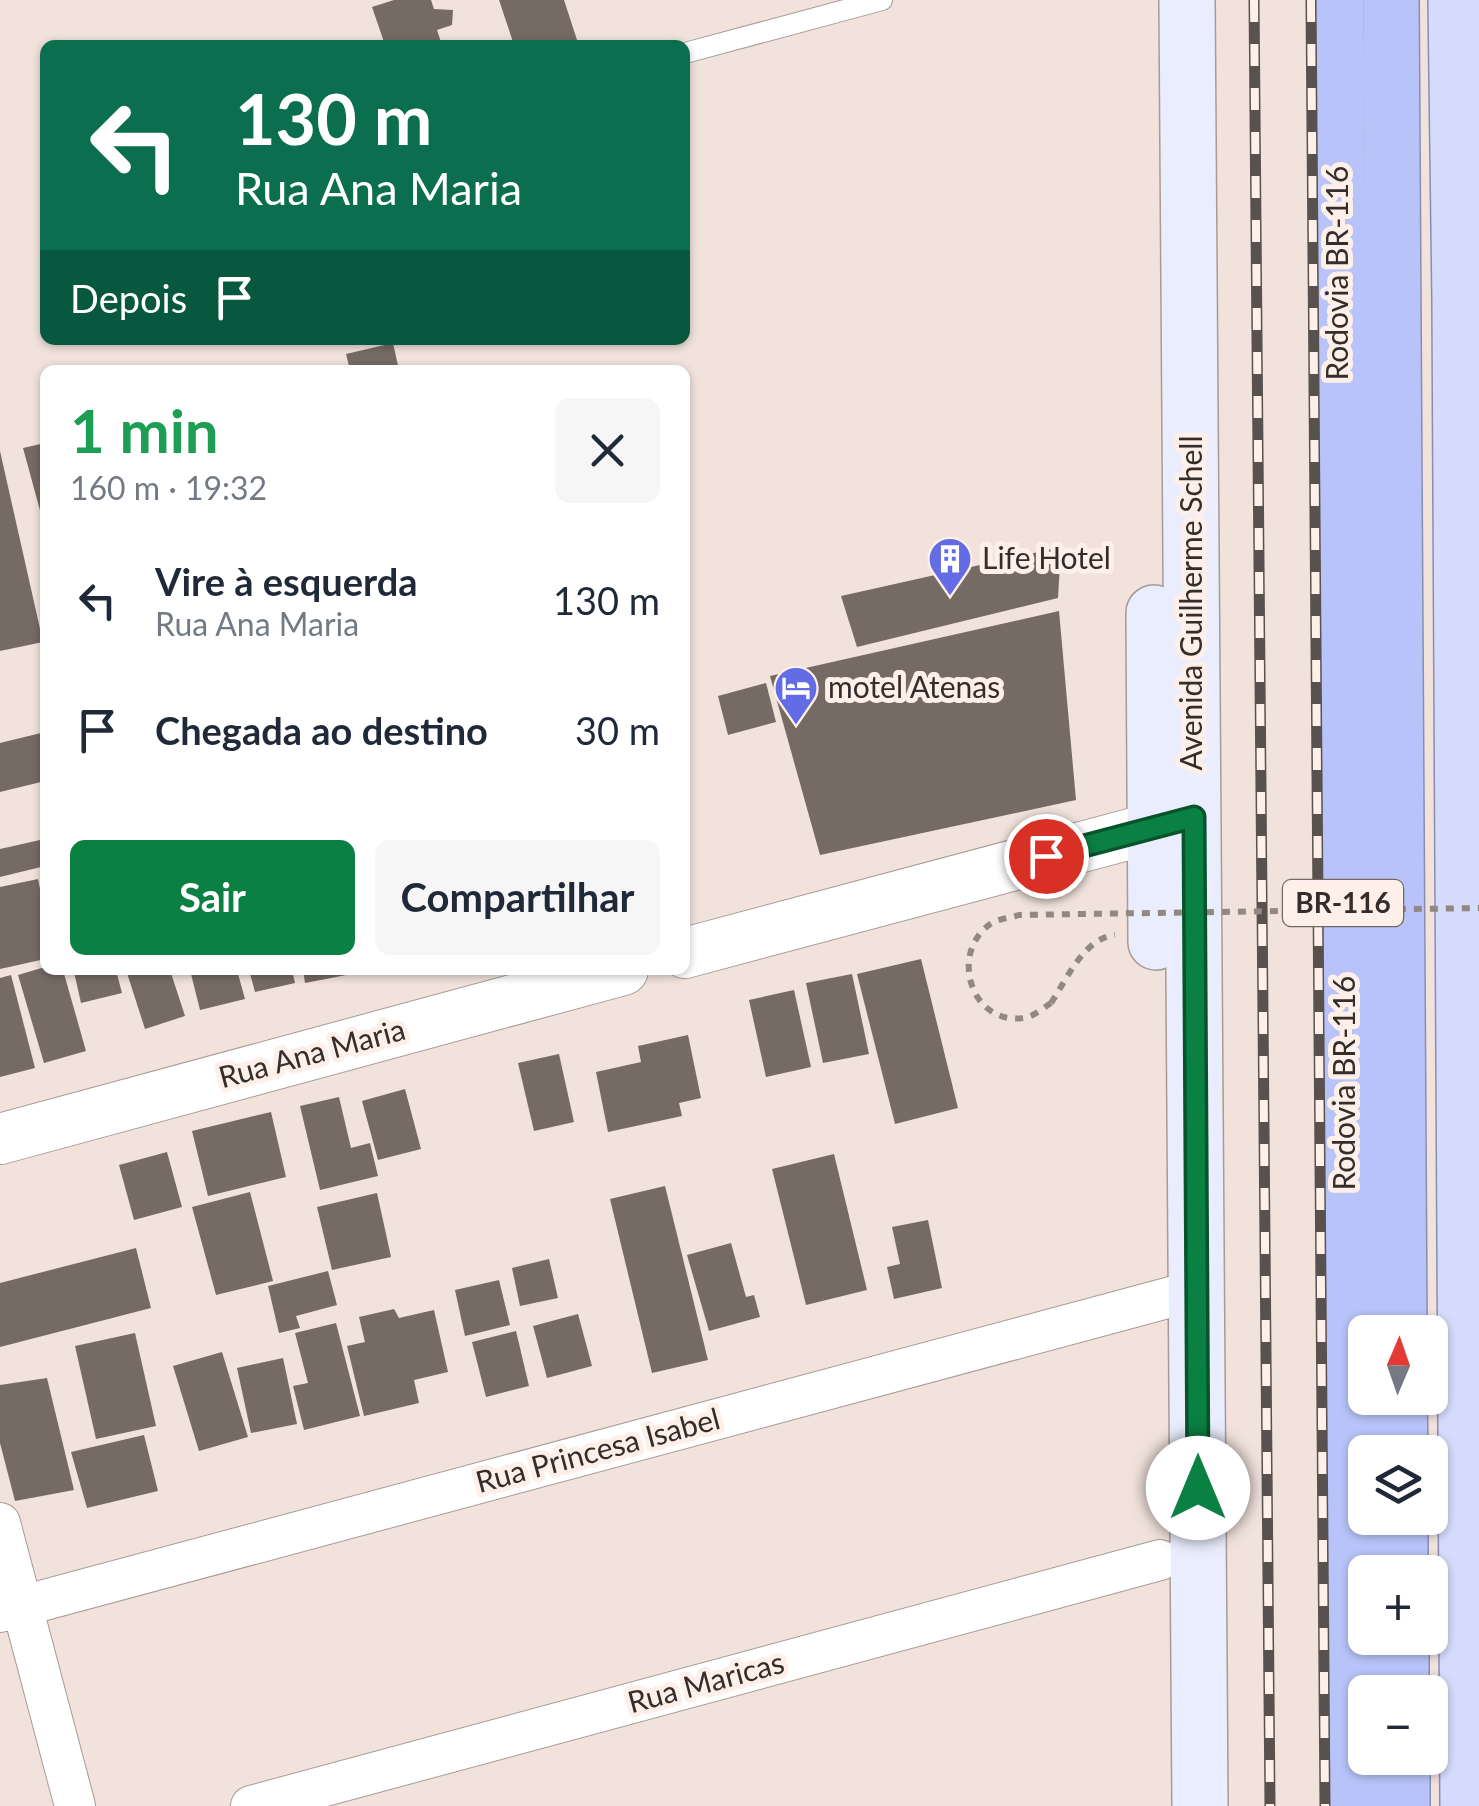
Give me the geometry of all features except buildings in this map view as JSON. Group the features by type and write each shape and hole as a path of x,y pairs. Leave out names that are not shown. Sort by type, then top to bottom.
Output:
{"highway":[{"name":"Rodovia BR-116","path":"1336,0 1350,1806"},
{"name":"Rodovia BR-116","path":"1392,0 1399,1315"},
{"path":"1402,1775 1402,1806"}],"main road":[{"name":"Avenida Guilherme Schell","path":"1149,0 1174,821 1178,1295 1160,1560 1162,1806"},
{"name":"Avenida Guilherme Schell","path":"1187,0 1174,821 1156,934 1178,1295 1200,1806"},
{"path":"1456,0 1470,301 1473,876 1468,1806"}],"street":[{"path":"690,952 1174,821"},
{"name":"Rua Ana Maria","path":"0,1139 606,975"},
{"name":"Rua Princesa Isabel","path":"12,1610 1178,1295"},
{"path":"0,1523 12,1610 75,1806"},
{"name":"Rua Maricas","path":"251,1806 1160,1560"}],"lane":[{"path":"690,52 882,0"}],"path":[{"path":"1156,934 1108,935 1088,946 1051,1002 1027,1018 1005,1018 986,1008 972,989 968,971 972,946 990,924 1019,915 1473,876"}],"railway":[{"path":"1254,0 1270,1806"},
{"path":"1311,0 1325,1806"}],"place":[{"name":"Life Hotel","path":"950,597"},
{"name":"motel Atenas","path":"796,726"}],"route":[{"path":"1046,856 1194,817 1198,1488"}]}
